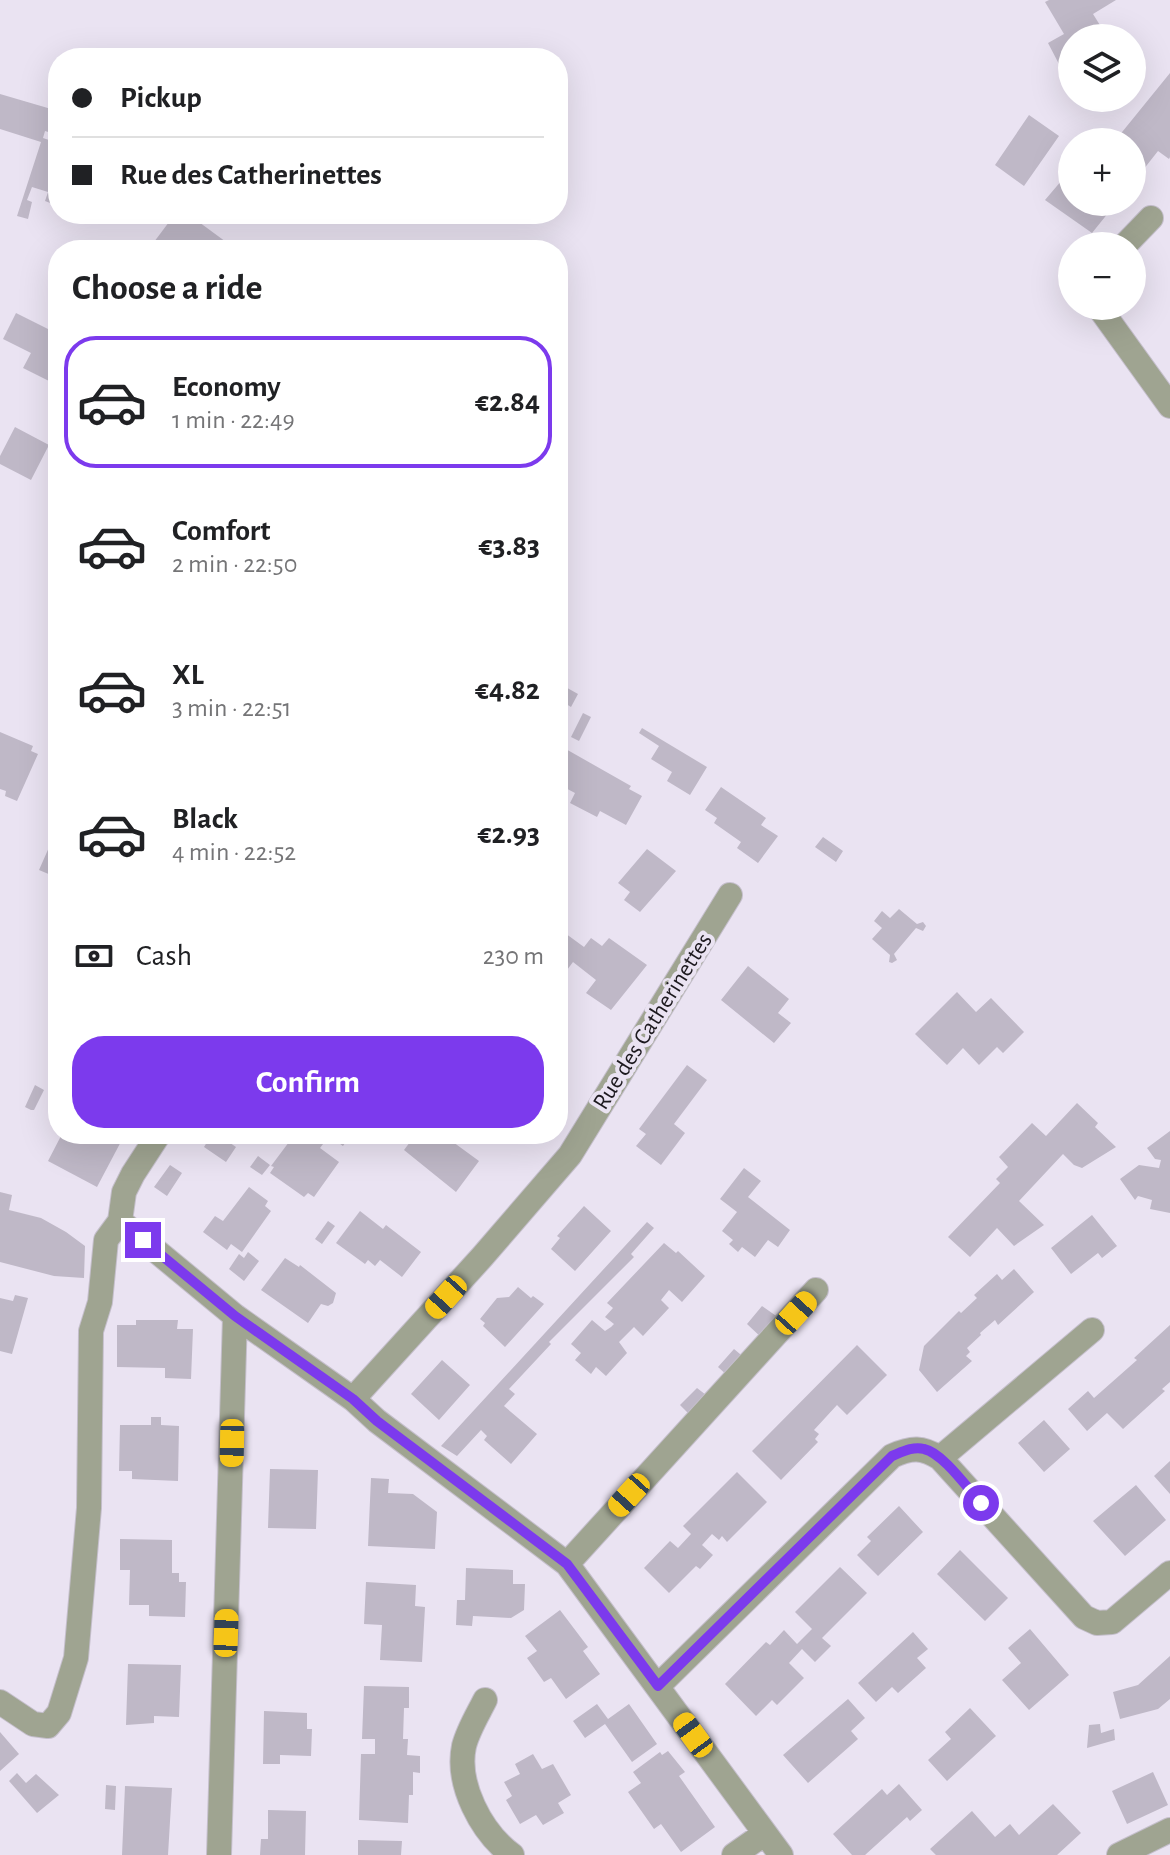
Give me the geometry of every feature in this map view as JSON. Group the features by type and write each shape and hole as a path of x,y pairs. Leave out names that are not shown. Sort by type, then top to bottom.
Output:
{"street":[{"path":"1138,232 1151,218"},
{"path":"1108,320 1170,406"},
{"name":"Rue des Catherinettes","path":"353,1399 570,1155 730,895"},
{"path":"0,1702 33,1724 48,1726 59,1713 76,1658 89,1508 91,1331 100,1302 106,1240 120,1221 124,1192 153,1144"},
{"path":"120,1221 235,1316 353,1399 377,1421 567,1564 781,1855"},
{"path":"567,1564 816,1290"},
{"path":"219,1855 235,1316"},
{"path":"940,1458 1092,1330"},
{"path":"658,1686 892,1456 908,1449 925,1449 940,1458 1084,1617 1097,1623 1112,1622 1170,1573"},
{"path":"485,1700 465,1744 461,1773 475,1809 498,1842 512,1855"},
{"path":"1119,1855 1170,1830"},
{"path":"734,1855 764,1834"}],"building":[{"path":"1116,0 1093,14 1099,24 1058,24 1045,2"},
{"path":"1058,37 1058,62 1048,43"},
{"path":"1170,73 1170,157 1158,151 1146,166 1146,128 1125,128 1138,112 1146,112 1146,103"},
{"path":"0,94 48,108 48,132 45,131 43,138 48,140 48,192 32,187 27,200 32,202 28,219 17,216 41,142 0,129"},
{"path":"1029,115 1058,135 1024,186 995,165"},
{"path":"1058,185 1058,209 1045,200"},
{"path":"1068,216 1106,216 1091,232"},
{"path":"168,224 202,224 223,240 156,240"},
{"path":"16,313 48,329 48,380 23,368 31,353 3,339"},
{"path":"15,427 48,444 31,480 0,464 0,456"},
{"path":"568,688 578,694 571,707 568,705"},
{"path":"583,713 591,717 579,741 571,737"},
{"path":"642,728 707,767 690,795 667,781 672,772 651,759 659,746 639,733"},
{"path":"0,732 33,746 31,751 38,754 17,801 5,796 6,791 0,789"},
{"path":"568,750 631,786 629,789 642,796 626,825 600,811 597,817 570,803 575,793 568,789"},
{"path":"721,787 766,818 761,825 778,836 758,863 737,848 741,842 714,823 717,818 705,810"},
{"path":"823,837 843,851 836,862 815,847"},
{"path":"647,849 676,871 640,912 624,900 630,892 618,883"},
{"path":"48,850 48,874 39,870"},
{"path":"899,909 917,924 923,922 926,926 923,931 916,928 894,954 897,960 892,963 889,962 890,955 872,939 882,928 874,921 882,911 890,918"},
{"path":"568,935 584,947 591,938 602,946 609,938 647,965 611,1010 586,993 596,980 573,962 568,969"},
{"path":"748,966 789,999 778,1013 791,1023 774,1043 721,1000"},
{"path":"957,992 976,1012 991,998 1024,1032 1003,1053 997,1047 979,1065 963,1048 947,1065 915,1034"},
{"path":"687,1065 707,1080 674,1124 685,1133 661,1165 636,1146 646,1134 639,1129"},
{"path":"35,1085 44,1090 34,1110 31,1110 25,1107"},
{"path":"1077,1103 1098,1123 1095,1127 1116,1147 1082,1168 1063,1154 1019,1201 1044,1225 1014,1246 997,1228 970,1257 948,1237 1000,1183 996,1179 1008,1167 999,1157 1032,1123 1046,1136"},
{"path":"1170,1131 1170,1213 1150,1209 1152,1200 1138,1196 1135,1200 1120,1179 1139,1165 1159,1168 1161,1160 1155,1159 1147,1148"},
{"path":"57,1144 120,1144 97,1187 48,1161"},
{"path":"206,1144 232,1144 236,1147 226,1162 204,1147"},
{"path":"288,1144 323,1144 320,1148 339,1162 314,1197 308,1193 304,1197 270,1173 274,1167 271,1166"},
{"path":"408,1144 456,1144 479,1161 456,1192 404,1150"},
{"path":"258,1156 270,1165 262,1175 250,1167"},
{"path":"170,1165 182,1173 167,1196 154,1187"},
{"path":"744,1168 761,1181 748,1197 790,1230 778,1247 768,1240 755,1257 742,1247 738,1252 729,1244 733,1240 722,1231 737,1212 720,1199"},
{"path":"249,1187 268,1201 265,1206 271,1211 242,1252 231,1244 227,1250 203,1232 215,1216 223,1221"},
{"path":"0,1192 12,1195 9,1210 41,1218 85,1246 84,1278 54,1276 0,1262"},
{"path":"584,1206 611,1231 575,1271 551,1249 560,1238 557,1236"},
{"path":"360,1211 383,1229 386,1225 421,1252 402,1277 380,1260 375,1266 368,1260 365,1264 336,1243"},
{"path":"1092,1215 1117,1246 1102,1258 1098,1253 1071,1274 1051,1248"},
{"path":"328,1221 335,1226 322,1244 315,1239"},
{"path":"647,1222 654,1228 631,1254 634,1257 549,1342 551,1344 509,1389 515,1394 504,1406 537,1434 511,1464 484,1440 487,1436 481,1430 457,1456 441,1446"},
{"path":"664,1243 676,1253 678,1251 705,1276 682,1302 669,1290 661,1300 669,1308 643,1336 634,1327 619,1342 627,1353 606,1376 596,1367 591,1374 575,1360 581,1353 571,1344 592,1320 605,1331 614,1324 605,1317 613,1308 607,1303"},
{"path":"248,1252 259,1261 244,1281 229,1269 239,1254 244,1258"},
{"path":"285,1258 300,1265 336,1293 333,1303 328,1306 321,1304 308,1323 261,1290"},
{"path":"1014,1269 1034,1292 998,1325 995,1320 980,1333 967,1348 970,1352 966,1356 972,1361 937,1392 919,1370 924,1346 959,1311 961,1313 977,1298 974,1295 997,1274 1002,1280"},
{"path":"518,1287 544,1304 505,1347 483,1326 485,1323 480,1319 497,1298 509,1297"},
{"path":"15,1295 28,1298 12,1354 0,1351 0,1298 13,1301"},
{"path":"762,1306 782,1320 764,1340 747,1324"},
{"path":"136,1320 178,1320 177,1329 193,1329 191,1379 165,1378 165,1368 117,1367 117,1325 136,1325"},
{"path":"1170,1325 1170,1382 1162,1389 1165,1391 1123,1429 1107,1413 1087,1431 1068,1409 1088,1391 1094,1398"},
{"path":"857,1345 887,1375 847,1415 837,1405 814,1430 819,1434 815,1439 818,1442 781,1480 752,1451"},
{"path":"734,1349 746,1359 729,1377 718,1367"},
{"path":"442,1360 470,1385 439,1420 411,1394"},
{"path":"697,1388 710,1398 692,1417 680,1405"},
{"path":"151,1417 161,1417 161,1425 179,1426 178,1481 132,1479 132,1471 119,1471 120,1425 151,1425"},
{"path":"1044,1420 1070,1449 1044,1472 1018,1443"},
{"path":"1170,1461 1170,1494 1154,1476"},
{"path":"270,1469 318,1470 316,1529 268,1528"},
{"path":"737,1472 767,1502 727,1542 722,1536 719,1540 712,1534 702,1545 713,1555 700,1569 696,1566 669,1593 644,1568 670,1541 678,1548 691,1534 683,1526"},
{"path":"371,1478 389,1479 388,1493 413,1494 437,1512 435,1549 368,1546"},
{"path":"1136,1485 1166,1520 1125,1556 1093,1521"},
{"path":"899,1506 923,1532 878,1576 857,1555 871,1541 867,1537"},
{"path":"120,1539 172,1540 172,1573 179,1573 179,1582 186,1582 185,1617 149,1616 149,1605 129,1605 130,1570 120,1570"},
{"path":"960,1550 1008,1598 985,1621 937,1574"},
{"path":"840,1567 867,1593 822,1638 831,1646 815,1662 802,1649 789,1663 804,1678 777,1705 772,1700 756,1716 725,1684 766,1642 770,1645 784,1630 797,1644 812,1629 795,1612"},
{"path":"466,1568 513,1570 513,1584 525,1584 524,1610 511,1618 473,1616 472,1626 456,1625 457,1600 465,1600"},
{"path":"366,1582 416,1585 415,1606 425,1607 422,1662 380,1660 382,1625 364,1624"},
{"path":"560,1610 588,1647 583,1651 600,1674 566,1699 551,1678 544,1682 527,1658 537,1651 525,1636"},
{"path":"1030,1629 1069,1675 1029,1710 1002,1680 1021,1663 1008,1648"},
{"path":"913,1632 928,1649 917,1658 926,1668 898,1693 892,1687 876,1702 858,1683"},
{"path":"1170,1656 1170,1699 1158,1709 1120,1719 1113,1692 1138,1685"},
{"path":"128,1664 181,1665 179,1717 154,1716 154,1723 126,1725"},
{"path":"364,1686 409,1687 409,1708 404,1708 403,1739 408,1739 407,1755 420,1756 420,1773 413,1772 408,1823 359,1820 361,1754 375,1754 375,1739 362,1739"},
{"path":"848,1699 865,1718 851,1731 858,1739 808,1783 783,1755"},
{"path":"597,1704 608,1719 629,1704 657,1744 632,1762 605,1724 585,1738 573,1721"},
{"path":"970,1708 996,1736 947,1781 928,1760 951,1739 945,1732"},
{"path":"264,1711 307,1713 307,1729 312,1729 311,1756 280,1755 280,1764 263,1764"},
{"path":"1100,1724 1101,1733 1114,1729 1115,1740 1087,1748 1089,1725"},
{"path":"0,1732 19,1754 0,1771"},
{"path":"668,1751 685,1772 679,1776 715,1827 681,1852 661,1824 654,1829 628,1792 641,1783 633,1772 660,1752 662,1755"},
{"path":"533,1754 542,1769 553,1764 571,1795 558,1803 564,1813 543,1825 536,1815 520,1824 506,1800 512,1796 504,1782 520,1774 515,1764"},
{"path":"1153,1772 1168,1805 1127,1824 1112,1791"},
{"path":"17,1773 26,1783 36,1774 59,1795 37,1813 9,1781"},
{"path":"899,1784 922,1810 910,1821 907,1817 865,1855 852,1855 833,1834 882,1789 887,1795"},
{"path":"106,1785 116,1786 115,1810 105,1809"},
{"path":"125,1786 172,1788 168,1855 122,1855"},
{"path":"1053,1804 1081,1833 1057,1855 936,1855 930,1849 972,1811 995,1837 1010,1824 1019,1835"},
{"path":"268,1810 306,1811 305,1855 260,1855 261,1839 268,1839"},
{"path":"358,1840 402,1841 401,1855 358,1855"}],"route":[{"path":"143,1240 235,1316 353,1399 377,1421 567,1564 658,1686 892,1456 908,1449 925,1449 940,1458 981,1503"}]}
